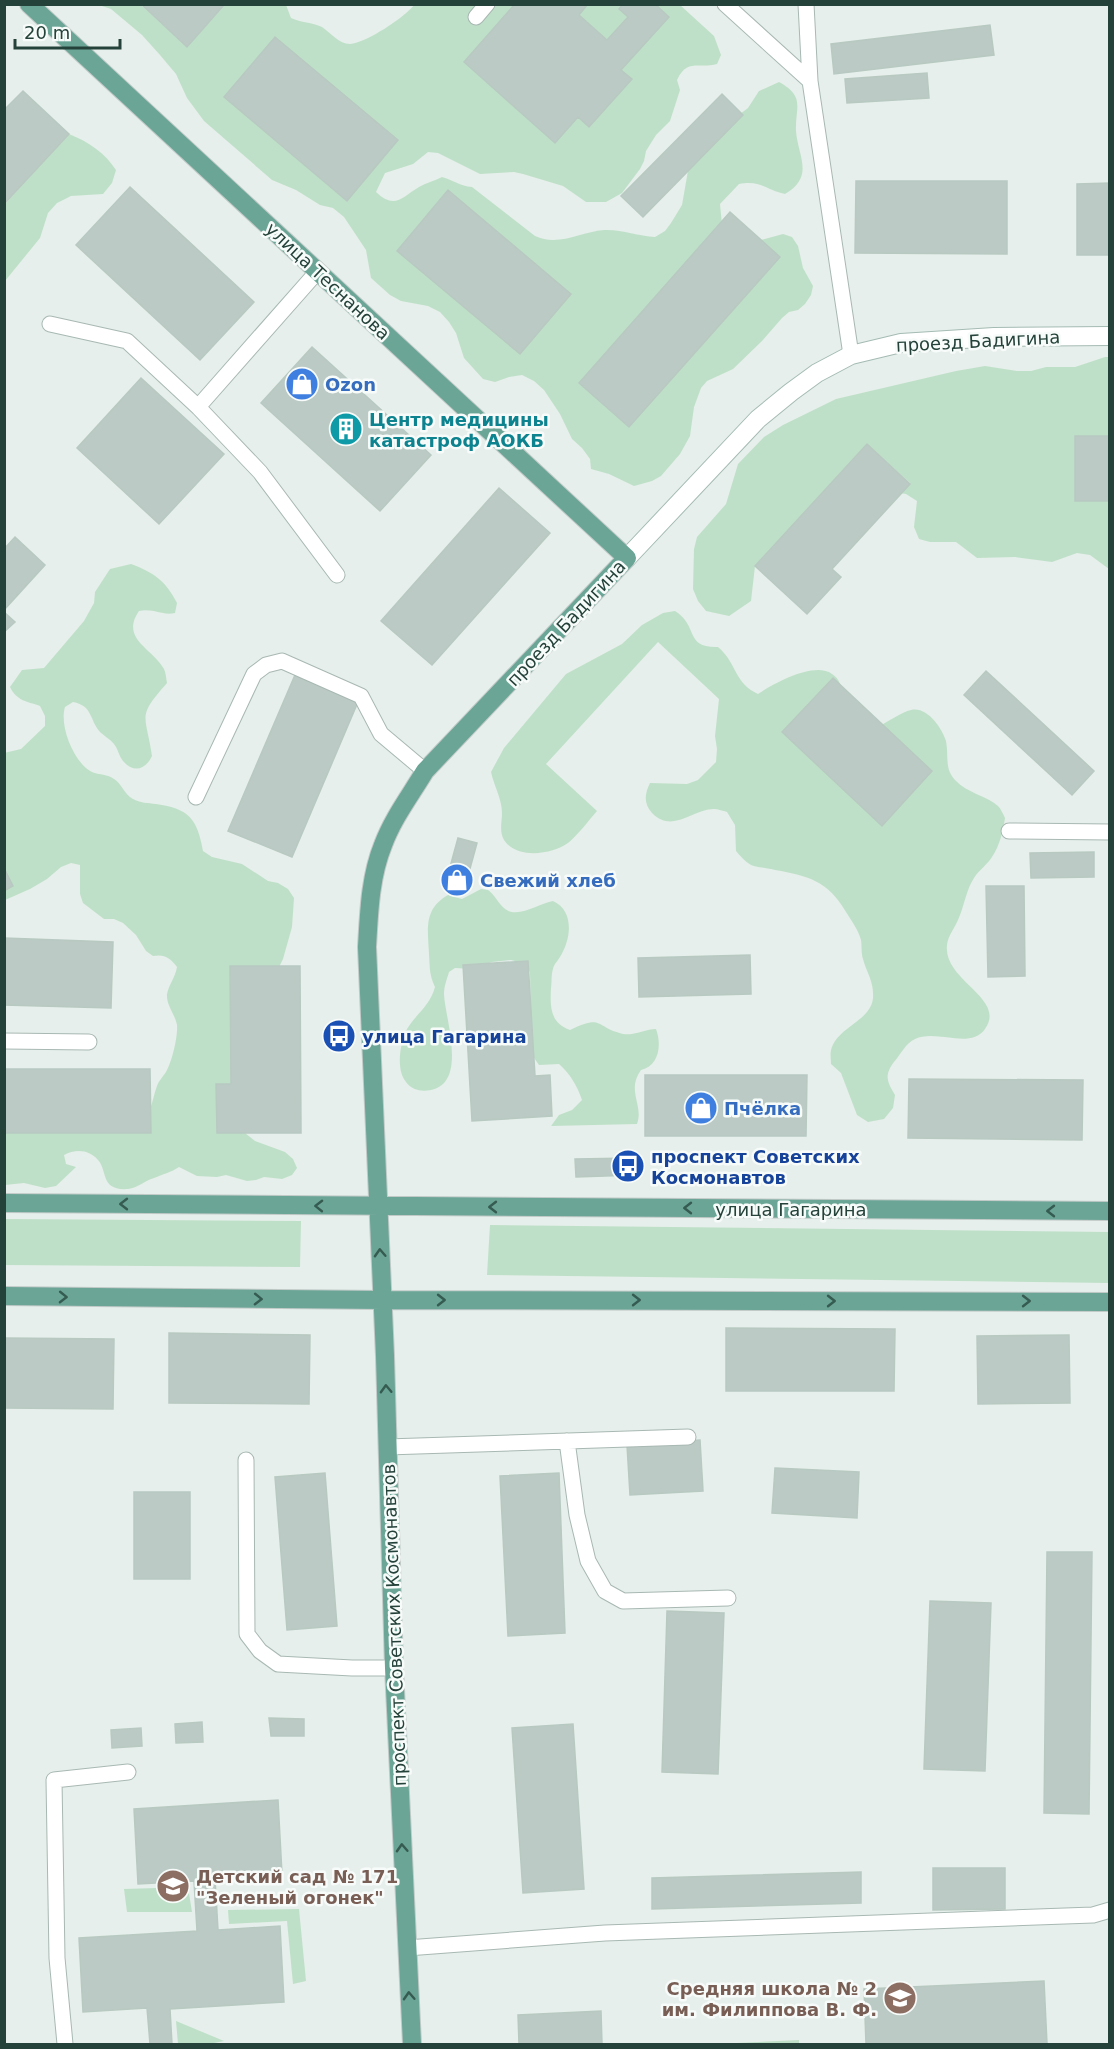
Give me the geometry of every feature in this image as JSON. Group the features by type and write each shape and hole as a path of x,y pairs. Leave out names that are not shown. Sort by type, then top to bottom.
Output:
{"main road":[{"name":"улица Теснанова","path":"29,4 627,558"},
{"name":"проезд Бадигина","path":"378,1206 367,946 370,900 382,846 404,802 425,771 758,419 817,373 851,355 901,343 994,337 1110,336"},
{"name":"улица Гагарина","path":"4,1203 1110,1211"},
{"name":"проспект Советских Космонавтов","path":"378,1206 394,1668 412,2044"},
{"path":"4,1296 383,1300 1110,1302"}],"lane":[{"path":"476,17 487,4"},
{"path":"725,4 810,81"},
{"path":"806,4 810,81 851,355"},
{"path":"198,407 317,272"},
{"path":"50,324 126,341 198,407 260,472 337,575"},
{"path":"196,797 254,674 266,665 282,661 361,696 381,734 425,771"},
{"path":"1010,831 1110,832"},
{"path":"4,1041 89,1042"},
{"path":"387,1447 688,1437"},
{"path":"567,1441 577,1515 588,1561 604,1591 623,1601 728,1598"},
{"path":"246,1460 247,1634 260,1651 278,1664 394,1668"},
{"path":"65,2044 57,1958 54,1780 128,1772"},
{"path":"407,1948 605,1933 1093,1915 1110,1910"}],"green space":[{"path":"99,5 141,5 187,47 225,5 286,5 291,18 322,27 339,40 350,44 357,43 385,29 414,5 680,5 714,36 721,55 717,64 689,67 681,73 677,80 680,90 670,121 656,135 646,151 640,169 622,193 606,202 586,202 563,186 514,172 480,174 438,153 428,152 413,164 385,173 376,192 388,200 398,200 442,177 472,187 535,236 544,239 561,239 604,230 655,237 665,231 682,205 689,165 748,108 759,91 779,82 787,87 796,98 796,131 802,166 800,180 785,194 758,184 739,184 720,204 722,225 750,240 761,240 783,234 792,237 798,246 803,268 813,286 811,295 798,310 789,312 782,318 733,369 707,381 701,388 694,407 690,436 680,454 661,476 634,486 609,474 591,469 590,459 572,439 560,414 544,390 534,381 522,375 495,382 483,379 464,358 456,333 440,312 428,306 401,301 390,295 371,278 366,250 344,217 333,208 320,205 296,190 272,180 204,121 187,98 176,74 142,35 111,9"},
{"path":"69,134 90,144 107,158 116,170 112,183 103,194 71,196 57,203 48,213 40,238 5,281 5,204"},
{"path":"1109,357 1109,569 1090,555 1077,553 1052,562 1015,557 977,558 956,542 930,542 919,539 914,527 917,501 906,494 893,492 910,483 867,444 755,566 751,601 729,616 706,611 698,601 693,589 694,549 697,537 726,504 738,464 764,437 783,425 836,399 956,371 985,366 1017,371 1031,371 1046,367 1075,367"},
{"path":"131,564 158,578 177,603 175,613 139,611 134,621 135,636 159,662 166,674 167,683 147,710 146,724 152,756 143,767 131,768 122,759 114,744 100,732 87,710 73,702 65,707 66,734 79,761 85,767 92,772 112,777 130,797 136,800 184,812 198,830 203,851 212,857 242,864 268,881 278,883 288,889 294,898 292,927 283,959 231,1084 216,1084 217,1133 245,1133 255,1141 285,1152 293,1159 297,1168 292,1175 282,1179 264,1177 247,1181 226,1175 197,1176 179,1167 135,1187 119,1189 109,1184 101,1164 94,1156 77,1151 64,1155 66,1164 76,1167 56,1186 45,1188 24,1183 5,1185 5,1133 150,1109 158,1084 169,1066 176,1042 177,1025 167,994 177,967 167,957 153,956 146,951 136,935 123,923 114,919 104,919 83,903 80,894 80,865 71,863 61,867 47,879 5,900 4,753 21,749 45,726 45,716 40,706 19,698 10,687 22,670 44,668 84,621 94,603 95,592 110,569"},
{"path":"675,611 687,623 700,644 718,647 744,684 758,694 794,675 815,670 824,671 837,678 856,707 878,727 911,710 923,711 933,719 944,736 949,771 955,780 998,806 1005,818 997,848 971,883 947,945 948,958 954,969 982,998 988,1008 990,1018 985,1029 979,1035 971,1038 933,1036 915,1039 908,1044 889,1071 889,1082 895,1095 893,1108 884,1119 868,1122 857,1115 841,1073 831,1064 834,1042 866,1013 873,998 870,978 862,957 860,936 839,902 825,887 808,878 753,866 746,861 736,851 735,825 727,812 716,809 706,810 683,819 667,821 652,813 647,806 646,794 650,783 687,784 698,780 716,762 717,749 715,736 719,699 658,642 546,764 597,811 568,843 554,850 526,853 510,846 502,837 502,808 491,772 504,748 566,674 622,644 642,625 663,613"},
{"path":"481,889 488,890 509,911 522,912 553,901 565,912 569,926 567,942 553,967 551,988 551,1008 555,1019 563,1027 570,1030 594,1022 623,1034 656,1029 659,1042 658,1054 652,1064 641,1070 635,1085 639,1117 637,1124 551,1126 559,1115 572,1110 582,1100 573,1080 559,1064 539,1065 532,1055 530,973 528,967 523,963 511,960 492,962 474,969 455,968 449,972 444,994 452,1048 449,1075 442,1085 431,1090 417,1090 406,1082 400,1065 403,1038 408,1027 433,994 435,987 431,975 428,928 431,913 434,907 448,895 462,899"},
{"path":"5,1219 301,1221 300,1267 5,1265"},
{"path":"490,1225 1109,1232 1109,1283 487,1275"},
{"path":"188,1887 192,1912 127,1912 124,1889"},
{"path":"299,1909 306,1981 293,1984 287,1921 229,1924 228,1910"},
{"path":"176,2021 224,2041 209,2044 178,2044"},
{"path":"799,2040 799,2044 715,2044"}],"building":[{"path":"141,4 225,4 187,47"},
{"path":"515,4 588,4 579,15 607,40 628,17 619,9 623,4 655,4 669,17 621,70 632,79 589,127 578,117 555,143 464,62"},
{"path":"990,25 994,55 834,74 831,44"},
{"path":"275,37 398,140 347,201 224,97"},
{"path":"927,73 929,98 847,103 845,79"},
{"path":"23,91 69,134 4,204 4,110"},
{"path":"722,94 743,115 643,217 621,196"},
{"path":"856,181 1007,181 1007,254 855,253"},
{"path":"1110,183 1110,255 1077,255 1077,184"},
{"path":"130,187 254,302 200,360 76,245"},
{"path":"448,190 571,294 520,354 397,251"},
{"path":"730,212 780,257 629,427 579,383"},
{"name":"Центр медицины катастроф АОКБ","path":"312,347 431,455 380,511 261,403"},
{"path":"141,378 224,454 159,524 77,448"},
{"path":"1075,436 1110,436 1110,501 1075,501"},
{"path":"867,444 910,484 832,569 841,577 807,614 755,566"},
{"path":"499,488 550,533 432,665 381,621"},
{"path":"15,537 45,565 4,610 4,549"},
{"path":"4,612 15,622 4,632"},
{"path":"986,671 1094,771 1072,795 964,695"},
{"path":"295,675 358,702 292,857 228,831"},
{"path":"833,678 932,771 882,826 782,732"},
{"path":"458,838 477,843 463,894 444,889"},
{"path":"1094,852 1094,877 1031,878 1030,853"},
{"path":"4,868 13,886 4,891"},
{"path":"986,886 1024,886 1025,976 988,977"},
{"path":"4,938 113,942 111,1008 4,1005"},
{"path":"750,955 751,994 639,997 638,958"},
{"path":"528,961 535,1076 550,1075 552,1116 472,1121 463,965"},
{"path":"230,966 300,966 301,1133 217,1133 216,1084 231,1084"},
{"path":"4,1069 150,1069 151,1133 4,1133"},
{"path":"645,1075 807,1075 806,1136 645,1136"},
{"path":"909,1079 1083,1080 1082,1140 908,1138"},
{"path":"633,1158 634,1175 576,1177 575,1159"},
{"path":"726,1328 895,1329 894,1391 726,1391"},
{"path":"169,1333 310,1335 309,1404 169,1403"},
{"path":"1069,1335 1070,1403 978,1404 977,1336"},
{"path":"4,1338 114,1339 113,1409 4,1408"},
{"path":"700,1440 703,1491 630,1495 627,1445"},
{"path":"775,1468 859,1472 857,1518 772,1513"},
{"path":"325,1473 337,1626 287,1630 275,1477"},
{"path":"559,1473 565,1633 508,1636 500,1476"},
{"path":"134,1492 190,1492 190,1579 134,1579"},
{"path":"1047,1552 1092,1552 1089,1814 1044,1813"},
{"path":"930,1601 991,1603 985,1771 924,1769"},
{"path":"667,1611 724,1613 718,1774 662,1772"},
{"path":"269,1718 304,1719 304,1736 271,1736"},
{"path":"202,1722 203,1742 176,1743 175,1724"},
{"path":"573,1724 584,1889 523,1893 512,1728"},
{"path":"141,1728 142,1746 112,1748 111,1730"},
{"path":"278,1800 282,1874 215,1879 218,1930 280,1926 284,2002 170,2009 172,2044 150,2044 147,2008 83,2012 79,1938 197,1931 194,1881 138,1884 134,1809"},
{"path":"933,1868 1005,1868 1005,1909 933,1910"},
{"path":"861,1872 861,1903 652,1909 652,1878"},
{"path":"1044,1981 1047,2044 866,2044 864,1989"},
{"path":"601,2011 602,2044 519,2044 518,2015"}],"place":[{"name":"Ozon","path":"302,384"},
{"name":"Центр медицины катастроф АОКБ","path":"346,429"},
{"name":"Свежий хлеб","path":"457,880"},
{"name":"улица Гагарина","path":"339,1036"},
{"name":"Пчёлка","path":"701,1108"},
{"name":"проспект Советских Космонавтов","path":"628,1166"},
{"name":"Детский сад № 171 \"Зеленый огонек\"","path":"173,1886"},
{"name":"Средняя школа № 2 им. Филиппова В. Ф.","path":"900,1998"}]}
